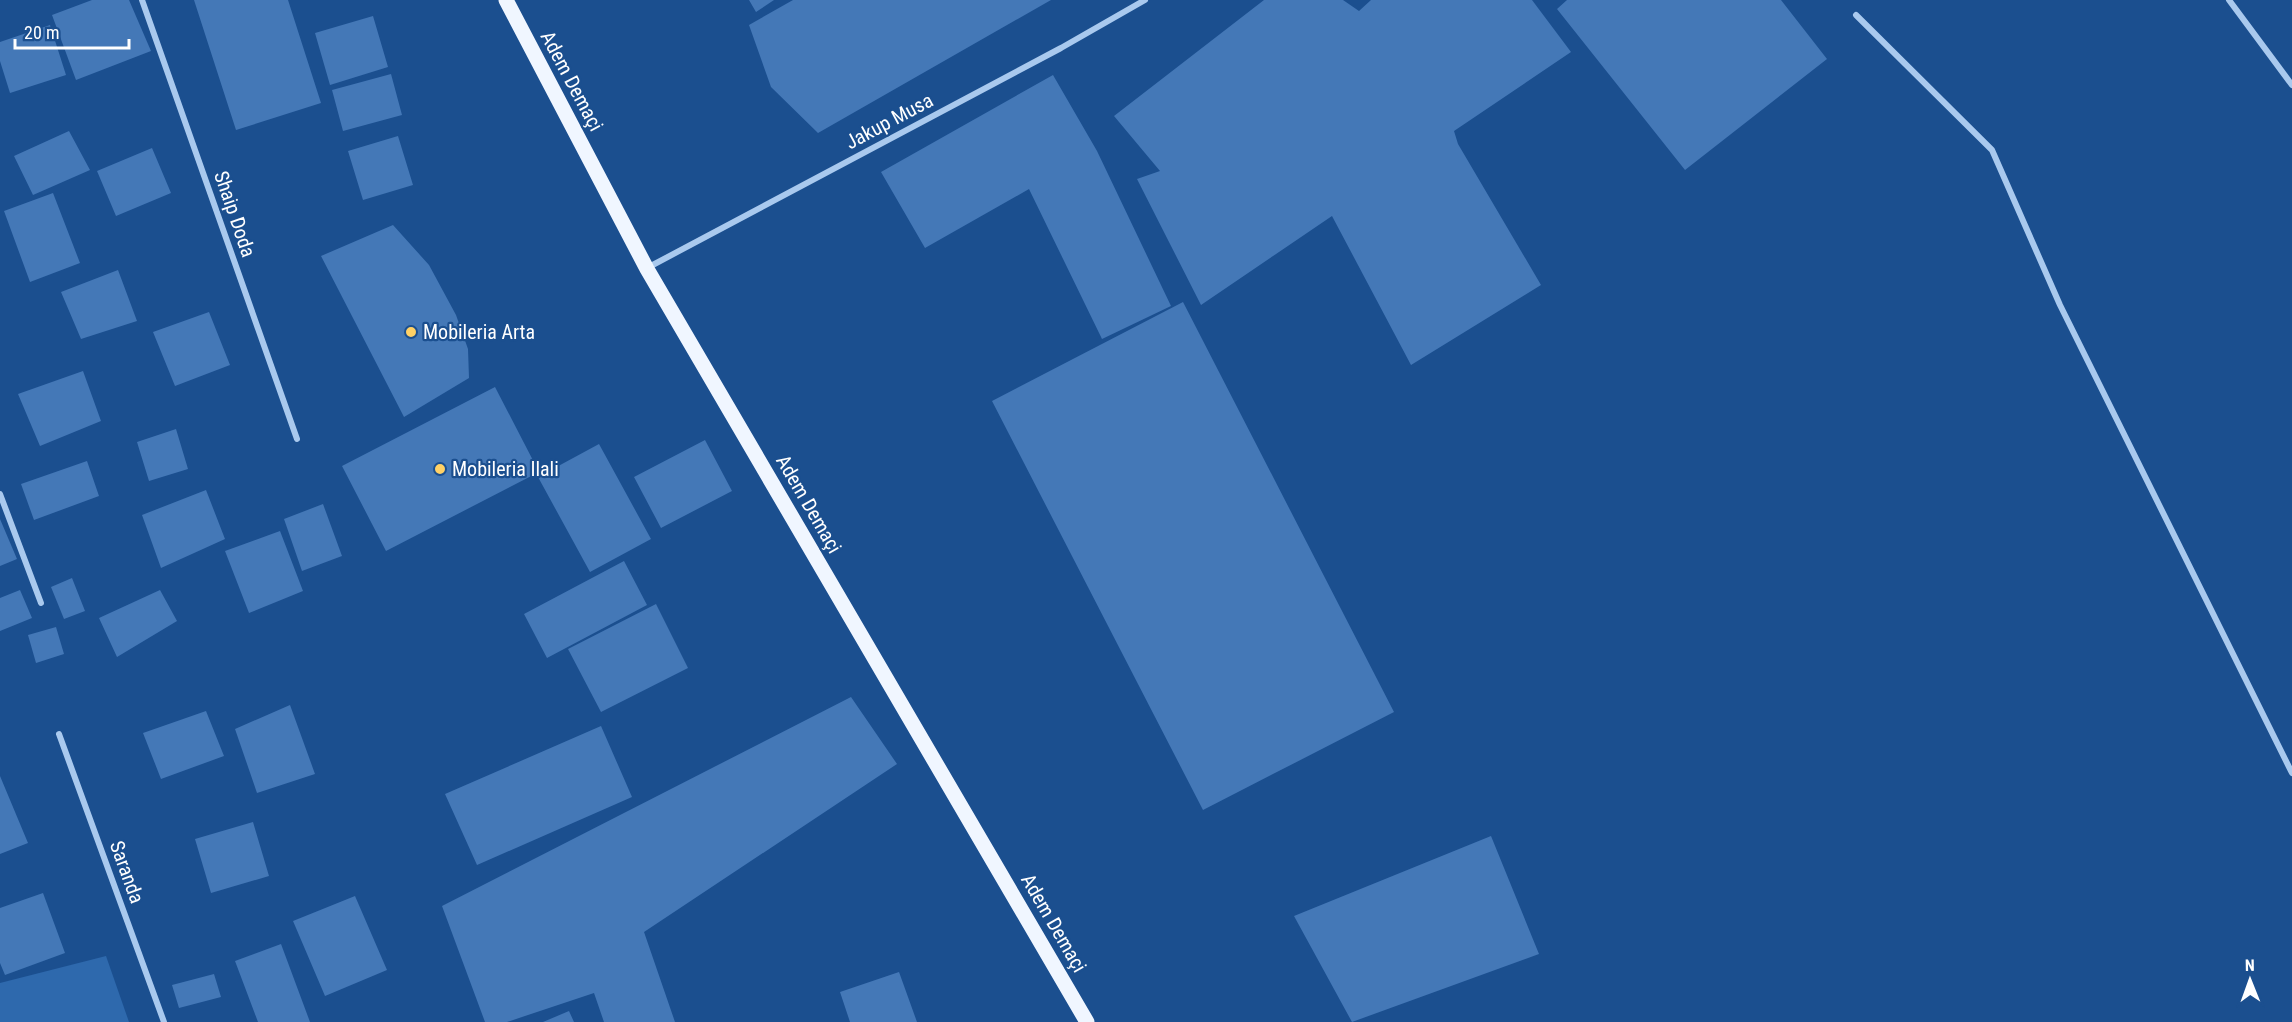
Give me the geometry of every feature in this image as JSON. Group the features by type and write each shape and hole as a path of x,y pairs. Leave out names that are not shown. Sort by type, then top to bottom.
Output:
{"main road":[{"name":"Adem Demaçi","path":"506,0 647,269 1087,1022"}],"street":[{"name":"Shaip Doda","path":"142,0 297,439"},
{"name":"Jakup Musa","path":"647,269 1060,48 1145,0"},
{"path":"2229,0 2292,85"},
{"path":"1856,15 1992,150 2060,305 2292,772"},
{"path":"0,494 41,603"},
{"name":"Saranda","path":"59,734 164,1022"}],"shaded area":[{"path":"106,956 129,1022 0,1022 0,983"}],"building":[{"path":"92,0 129,0 151,51 76,80 52,15"},
{"path":"194,0 288,0 321,103 236,130"},
{"path":"749,0 774,0 756,12"},
{"path":"793,0 1051,0 818,133 771,87 749,25"},
{"path":"1264,0 1343,0 1359,11 1371,0 1532,0 1571,52 1454,131 1458,144 1541,285 1411,365 1332,216 1201,305 1137,179 1160,171 1114,116"},
{"path":"1567,0 1781,0 1827,59 1685,170 1557,9"},
{"path":"373,16 388,67 330,85 315,33"},
{"path":"50,25 66,75 10,93 0,61 0,42"},
{"path":"391,74 402,115 343,131 332,90"},
{"path":"1053,75 1097,151 1171,306 1102,339 1029,189 925,248 881,172"},
{"path":"69,131 90,170 33,195 14,156"},
{"path":"398,136 413,185 363,200 348,151"},
{"path":"152,148 171,193 116,216 97,171"},
{"path":"53,193 80,263 30,282 4,211"},
{"name":"Mobileria Arta","path":"393,225 429,265 456,315 468,349 469,378 404,417 321,256"},
{"path":"118,270 137,321 81,339 61,292"},
{"path":"1183,302 1394,712 1203,810 992,401"},
{"path":"209,312 230,365 175,386 153,332"},
{"path":"83,371 101,421 40,446 18,394"},
{"name":"Mobileria Ilali","path":"495,387 539,472 386,551 342,466"},
{"path":"176,429 188,469 149,481 137,442"},
{"path":"705,440 732,491 661,528 634,477"},
{"path":"599,444 651,539 590,572 538,477"},
{"path":"87,461 99,496 34,520 21,484"},
{"path":"206,490 225,539 161,568 142,515"},
{"path":"323,504 342,556 302,571 284,519"},
{"path":"0,519 17,559 0,566"},
{"path":"280,531 303,591 249,613 225,551"},
{"path":"624,561 647,605 547,658 524,614"},
{"path":"72,578 85,611 64,619 51,587"},
{"path":"20,590 32,618 0,631 0,598"},
{"path":"160,590 177,621 117,657 99,618"},
{"path":"656,604 688,668 601,712 568,649"},
{"path":"56,627 64,654 36,663 28,635"},
{"path":"851,697 897,764 644,932 675,1022 604,1022 594,993 507,1022 485,1022 442,906"},
{"path":"290,705 315,774 257,793 235,729"},
{"path":"206,711 224,756 161,779 143,733"},
{"path":"601,726 632,797 477,865 445,794"},
{"path":"0,776 28,843 0,854"},
{"path":"253,822 269,876 211,893 195,839"},
{"path":"1491,836 1539,954 1352,1022 1294,916"},
{"path":"43,893 65,953 5,975 0,963 0,908"},
{"path":"355,896 387,970 325,996 293,921"},
{"path":"281,944 310,1022 258,1022 235,961"},
{"path":"899,972 917,1022 850,1022 840,992"},
{"path":"214,974 221,997 179,1008 172,985"},
{"path":"569,1011 574,1022 543,1022"}],"place":[{"name":"Mobileria Arta","path":"411,332"},
{"name":"Mobileria Ilali","path":"440,469"}]}
